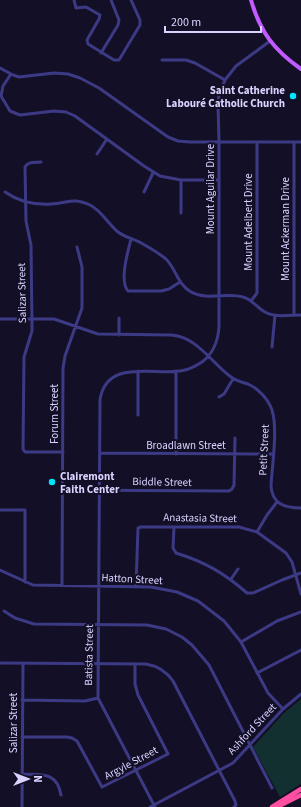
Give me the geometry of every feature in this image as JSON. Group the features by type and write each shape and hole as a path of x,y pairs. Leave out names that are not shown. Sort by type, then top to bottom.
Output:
{"highway":[{"path":"272,807 301,789"},
{"path":"277,807 301,795"}],"main road":[{"path":"251,0 258,20 270,41 285,58 301,69"}],"street":[{"path":"74,0 76,8 86,7 100,15 99,20 88,40 88,44 114,60 119,60 140,25 140,20 131,0"},
{"path":"101,53 118,25 119,20 111,0"},
{"name":"Mount Aguilar Drive","path":"208,356 214,348 218,334 219,95 225,80 236,66 270,41"},
{"path":"162,60 186,60 196,63 225,80"},
{"path":"0,68 19,77 68,74 80,78 99,88 168,137 178,141 301,142"},
{"path":"11,74 3,86 2,96 10,111 20,115 54,111 66,112 75,116 153,173 160,176 181,180 219,180"},
{"path":"97,154 107,140"},
{"name":"Mount Adelbert Drive","path":"251,301 257,293 257,142"},
{"name":"Mount Ackerman Drive","path":"294,142 294,315"},
{"name":"Salizar Street","path":"41,162 26,165 25,202 26,221 31,245 32,331 24,356 23,450 24,452 63,452"},
{"path":"144,192 153,173"},
{"path":"181,180 181,213"},
{"path":"5,192 12,197 25,202 52,204 69,200 84,203 95,208 119,233 143,243 165,259 173,268 180,282 185,288 193,293 200,295 241,296 251,301 263,312 275,315 301,315"},
{"path":"131,239 126,258 125,288 130,291 162,291 169,289 180,282"},
{"name":"Forum Street","path":"62,585 63,368 65,356 82,308 82,267 77,247"},
{"path":"272,347 275,315"},
{"path":"119,318 119,335"},
{"name":"Petit Street","path":"0,319 54,319 98,334 177,335 187,338 233,379 257,390 270,405 275,425 271,486 272,494 277,502"},
{"path":"138,415 138,371 176,371 188,369 196,366 208,356"},
{"name":"Batista Street","path":"138,371 123,373 111,377 105,384 100,400 98,698 153,806"},
{"path":"176,371 176,454"},
{"path":"219,397 224,394 233,379"},
{"path":"234,454 235,438"},
{"name":"Broadlawn Street","path":"100,453 273,454"},
{"name":"Biddle Street","path":"62,490 229,491 232,489 234,484 234,454"},
{"path":"257,532 277,502 285,507 301,508"},
{"path":"0,510 25,510 24,582"},
{"path":"174,527 173,548 176,553 193,558 212,567 231,579 248,593 301,574"},
{"name":"Anastasia Street","path":"136,586 138,528 239,527 257,532 286,553 292,562 301,594"},
{"path":"231,579 238,569"},
{"name":"Hatton Street","path":"0,570 24,582 39,586 136,586 166,589 198,601 224,621 241,642 268,693 283,708"},
{"path":"4,611 15,618 34,624 147,625 166,629 182,637 192,645 209,665 272,788"},
{"path":"241,642 276,621 301,612"},
{"path":"257,673 301,650"},
{"path":"0,663 135,664 154,665 163,670 170,676 220,771 235,806"},
{"name":"Salizar Street","path":"22,807 23,663"},
{"name":"Argyle Street","path":"22,737 67,737 77,741 102,787 168,754 138,695 135,684 135,664"},
{"name":"Ashford Street","path":"153,806 233,763 283,708 301,694"},
{"path":"22,700 85,701 98,698"},
{"path":"22,774 50,776 59,786 61,796"}],"green space":[{"path":"301,699 301,784 280,797 253,747 284,713"}],"place":[{"name":"Saint Catherine Labouré Catholic Church","path":"293,96"},
{"name":"Clairemont Faith Center","path":"52,482"}]}
